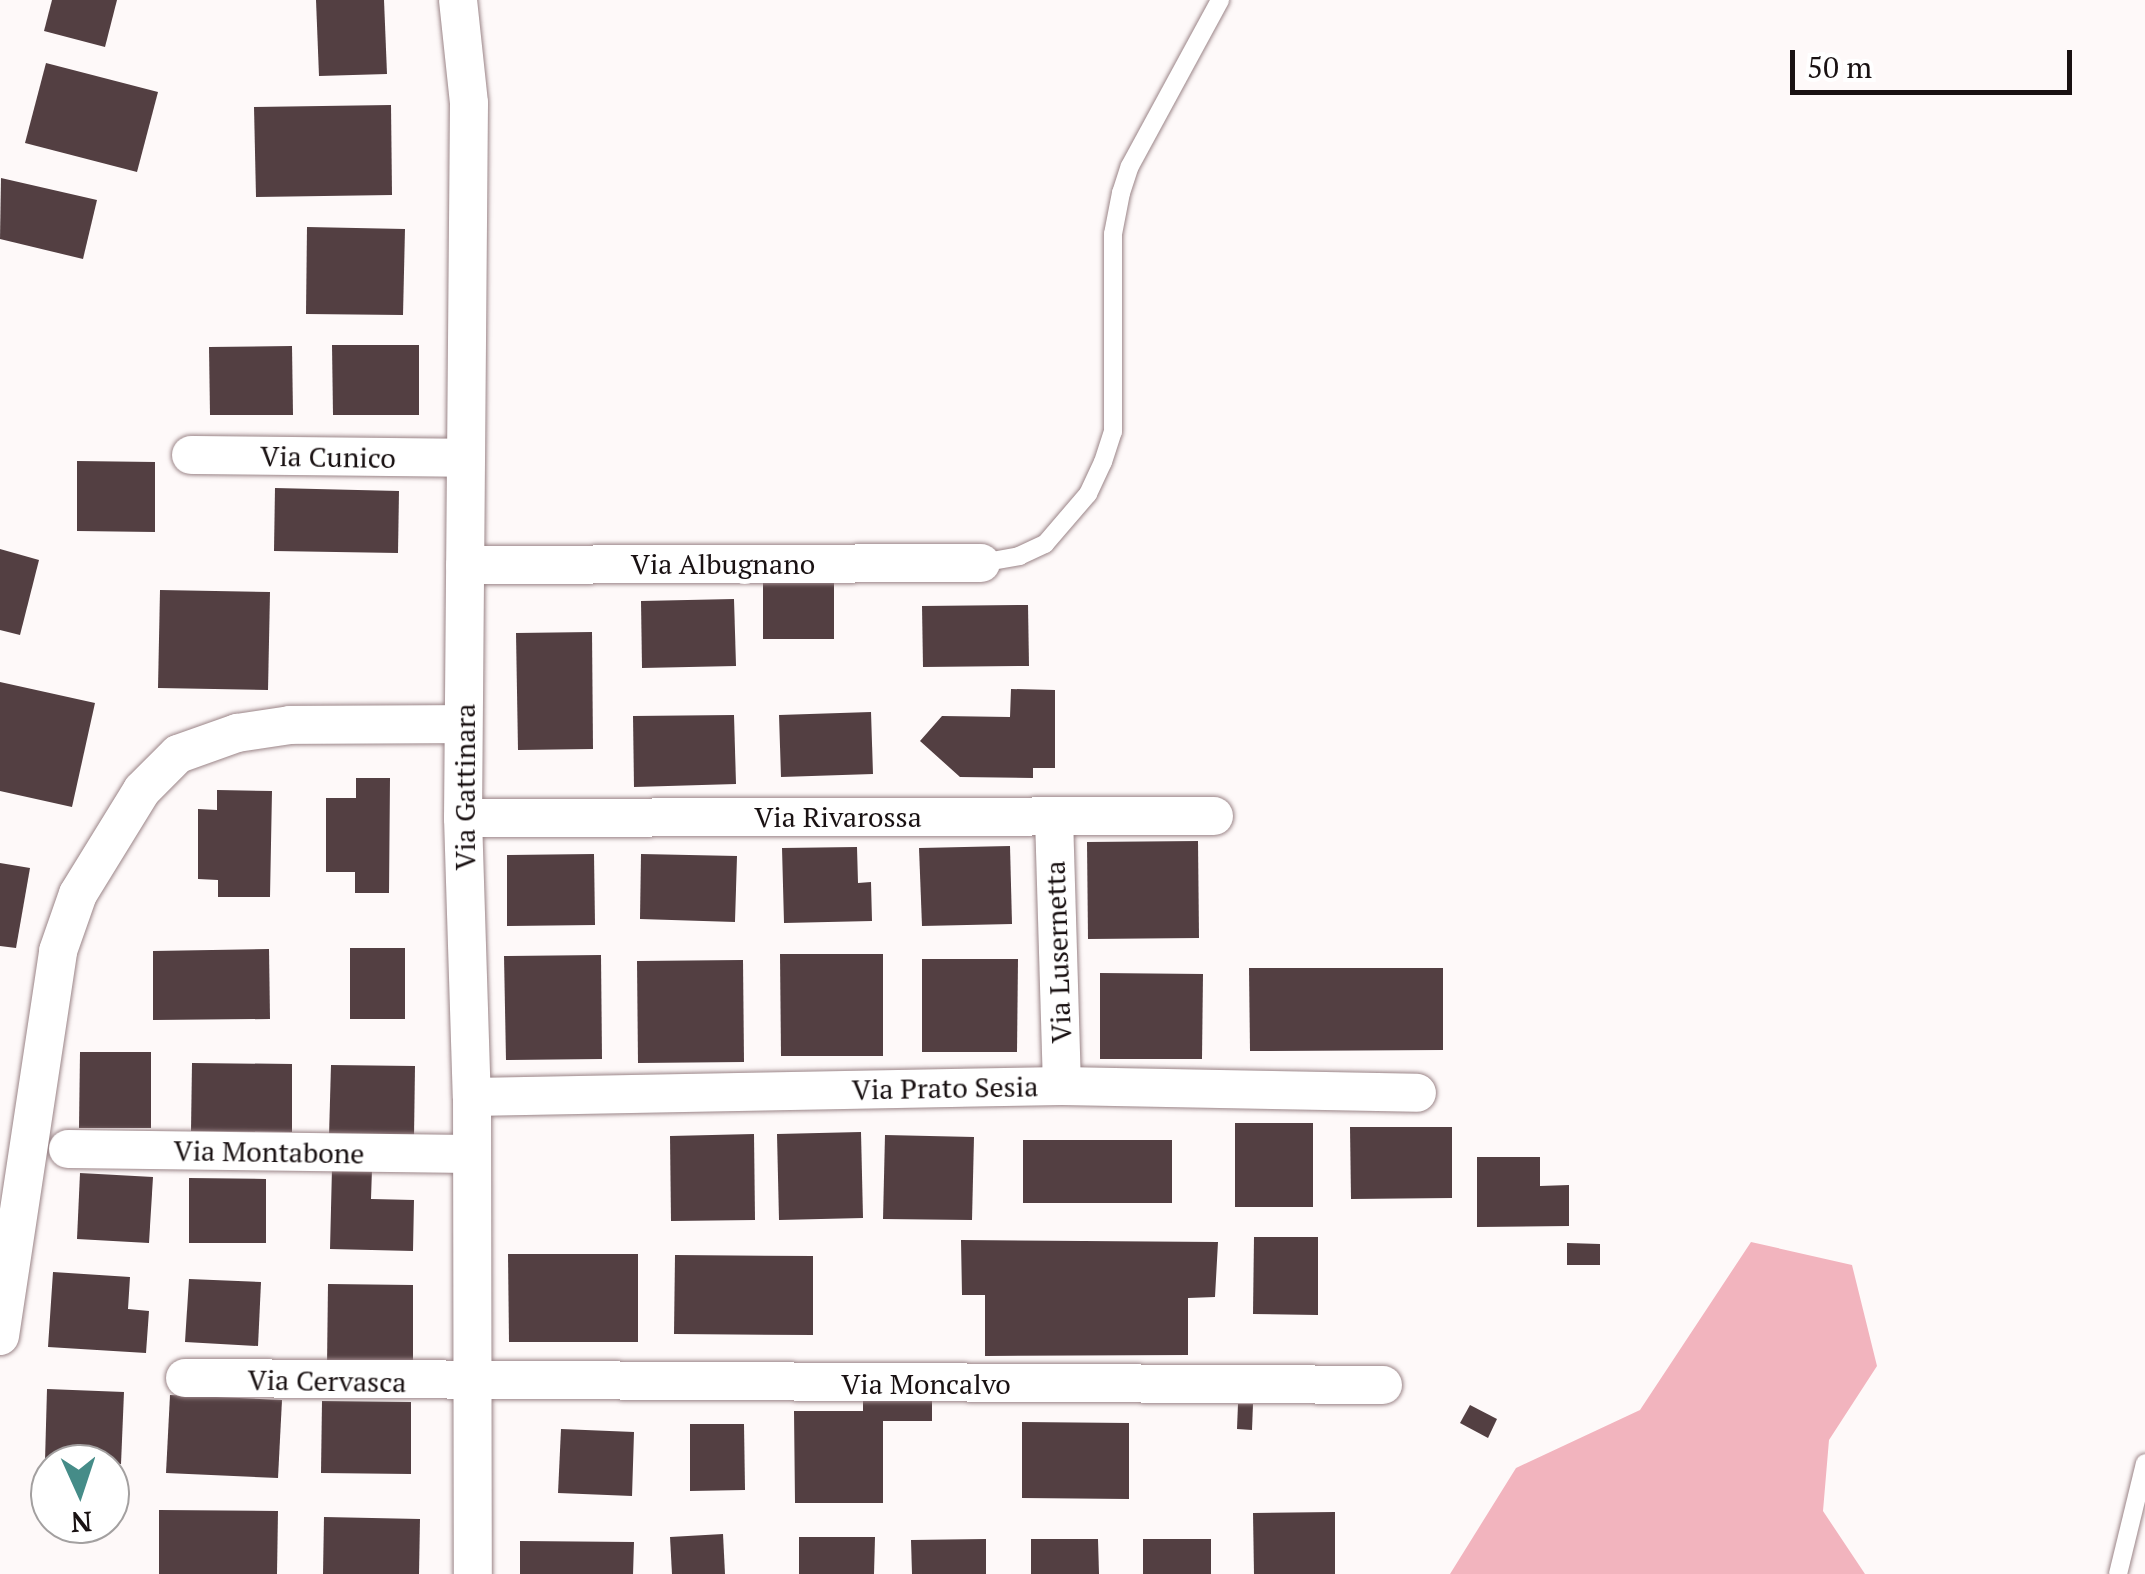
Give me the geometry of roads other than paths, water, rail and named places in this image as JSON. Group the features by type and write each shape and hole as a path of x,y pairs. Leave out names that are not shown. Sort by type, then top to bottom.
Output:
{"street":[{"name":"Via Gattinara","path":"458,0 469,104 463,818 472,1096 473,1574"},
{"name":"Via Cunico","path":"191,456 466,458"},
{"name":"Via Albugnano","path":"465,565 981,563"},
{"path":"0,1336 58,951 78,894 142,790 178,754 237,733 290,724 464,724"},
{"name":"Via Rivarossa","path":"463,818 1214,816"},
{"name":"Via Lusernetta","path":"1054,817 1062,1086"},
{"name":"Via Prato Sesia","path":"472,1096 1062,1086 1417,1093"},
{"name":"Via Montabone","path":"68,1149 471,1154"},
{"name":"Via Cervasca","path":"185,1378 470,1383"},
{"name":"Via Moncalvo","path":"470,1383 1383,1385"}],"lane":[{"path":"981,563 1019,556 1045,544 1088,494 1103,462 1113,432 1113,234 1121,193 1145,136 1220,0"},
{"path":"2118,1574 2145,1463"}]}
